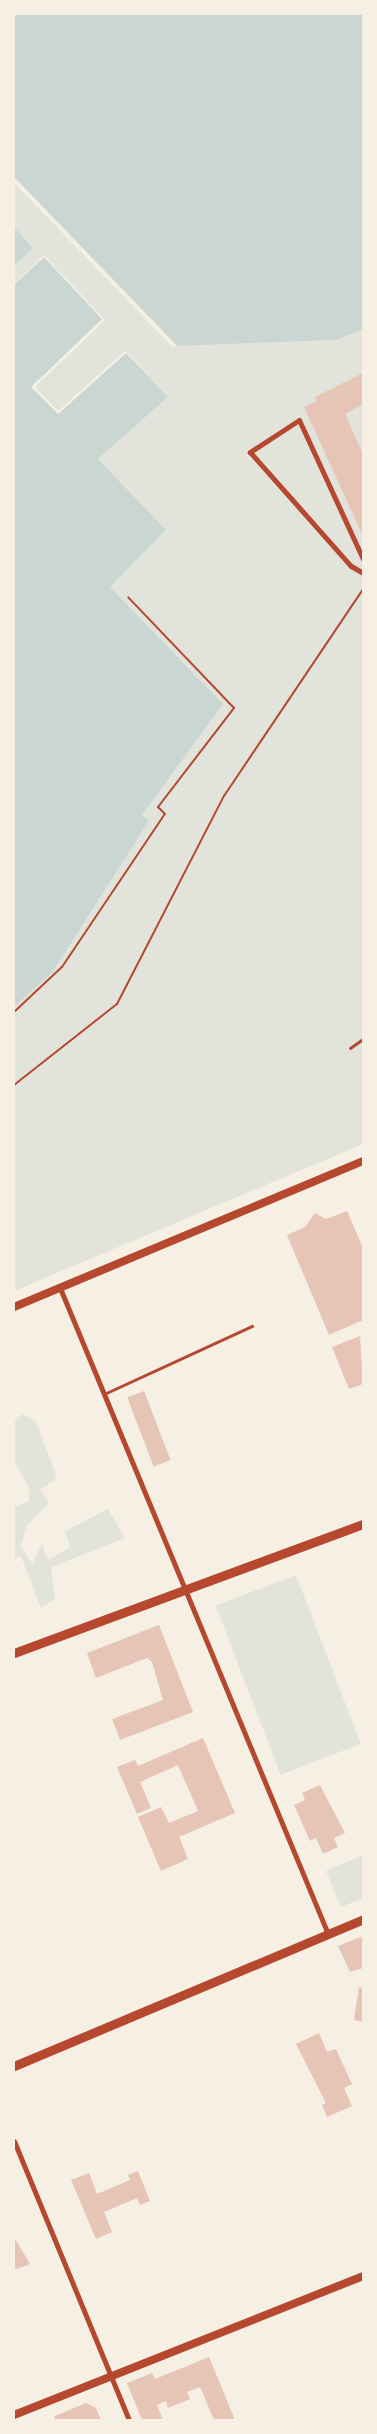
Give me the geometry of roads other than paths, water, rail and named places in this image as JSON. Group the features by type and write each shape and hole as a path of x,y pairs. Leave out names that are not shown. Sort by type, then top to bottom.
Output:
{"main road":[{"path":"14,1653 184,1592 363,1524"},
{"path":"14,2066 363,1918"}],"street":[{"path":"363,559 299,420 250,452 351,566 363,573"},
{"path":"14,1307 363,1161"},
{"path":"60,1288 184,1592 328,1934"},
{"path":"14,2141 129,2420"},
{"path":"14,2415 112,2378 363,2276"}],"lane":[{"path":"350,1048 363,1039"},
{"path":"104,1394 252,1326"}]}
